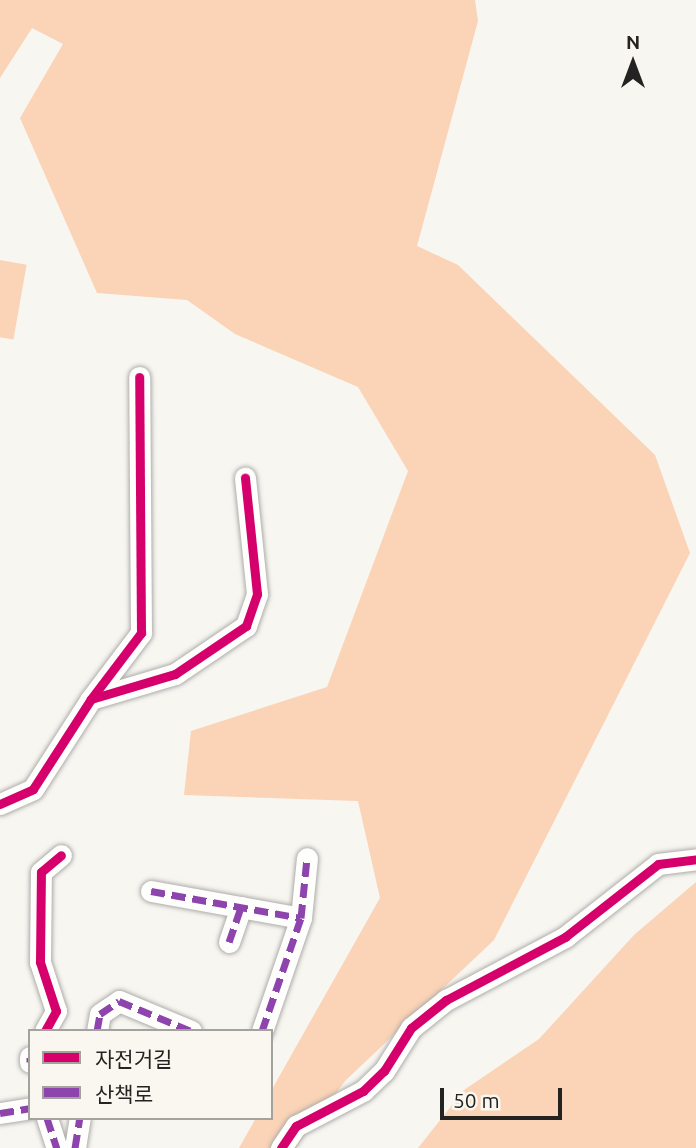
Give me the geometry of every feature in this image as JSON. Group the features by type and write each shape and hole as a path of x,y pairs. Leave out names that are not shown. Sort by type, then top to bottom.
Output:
{"street":[{"path":"0,804 33,789 91,699 141,633 139,377"},
{"path":"91,699 175,674 246,626 257,594 245,478"},
{"path":"45,1029 56,1011 40,962 41,872 61,855"},
{"path":"263,1029 301,918 307,858"},
{"path":"281,1148 296,1126 363,1091 384,1071 411,1028 446,1000 565,937 658,864 696,859"},
{"path":"151,891 301,918"},
{"path":"229,942 242,907"},
{"path":"97,1029 100,1014 119,1001 186,1029"},
{"path":"0,1113 28,1108"},
{"path":"48,1120 57,1148"},
{"path":"75,1148 80,1120"}],"shaded area":[{"path":"0,0 475,0 478,21 417,246 458,265 655,455 690,553 494,940 345,1081 295,1148 239,1148 255,1120 273,1120 273,1087 380,898 358,801 184,795 191,731 327,687 408,471 358,387 235,334 187,300 97,293 20,118 63,44 32,28 0,78"},
{"path":"0,260 27,265 13,340 0,337"},
{"path":"696,882 696,1148 418,1148 464,1090 539,1039 634,935"}],"marked path":[{"path":"263,1029 301,918 307,858"},
{"path":"151,891 301,918"},
{"path":"229,942 241,907"},
{"path":"97,1029 100,1014 119,1001 186,1029"},
{"path":"0,1113 28,1108"},
{"path":"48,1120 57,1148"},
{"path":"75,1148 80,1120"}],"cycle path":[{"path":"91,699 141,633 139,377"},
{"path":"0,804 33,789 91,699 175,674 246,626 257,594 245,478"},
{"path":"46,1029 56,1011 40,962 41,872 61,855"},
{"path":"281,1148 296,1126 363,1091 384,1071 411,1028 446,1000 565,937 658,864 696,859"}]}
